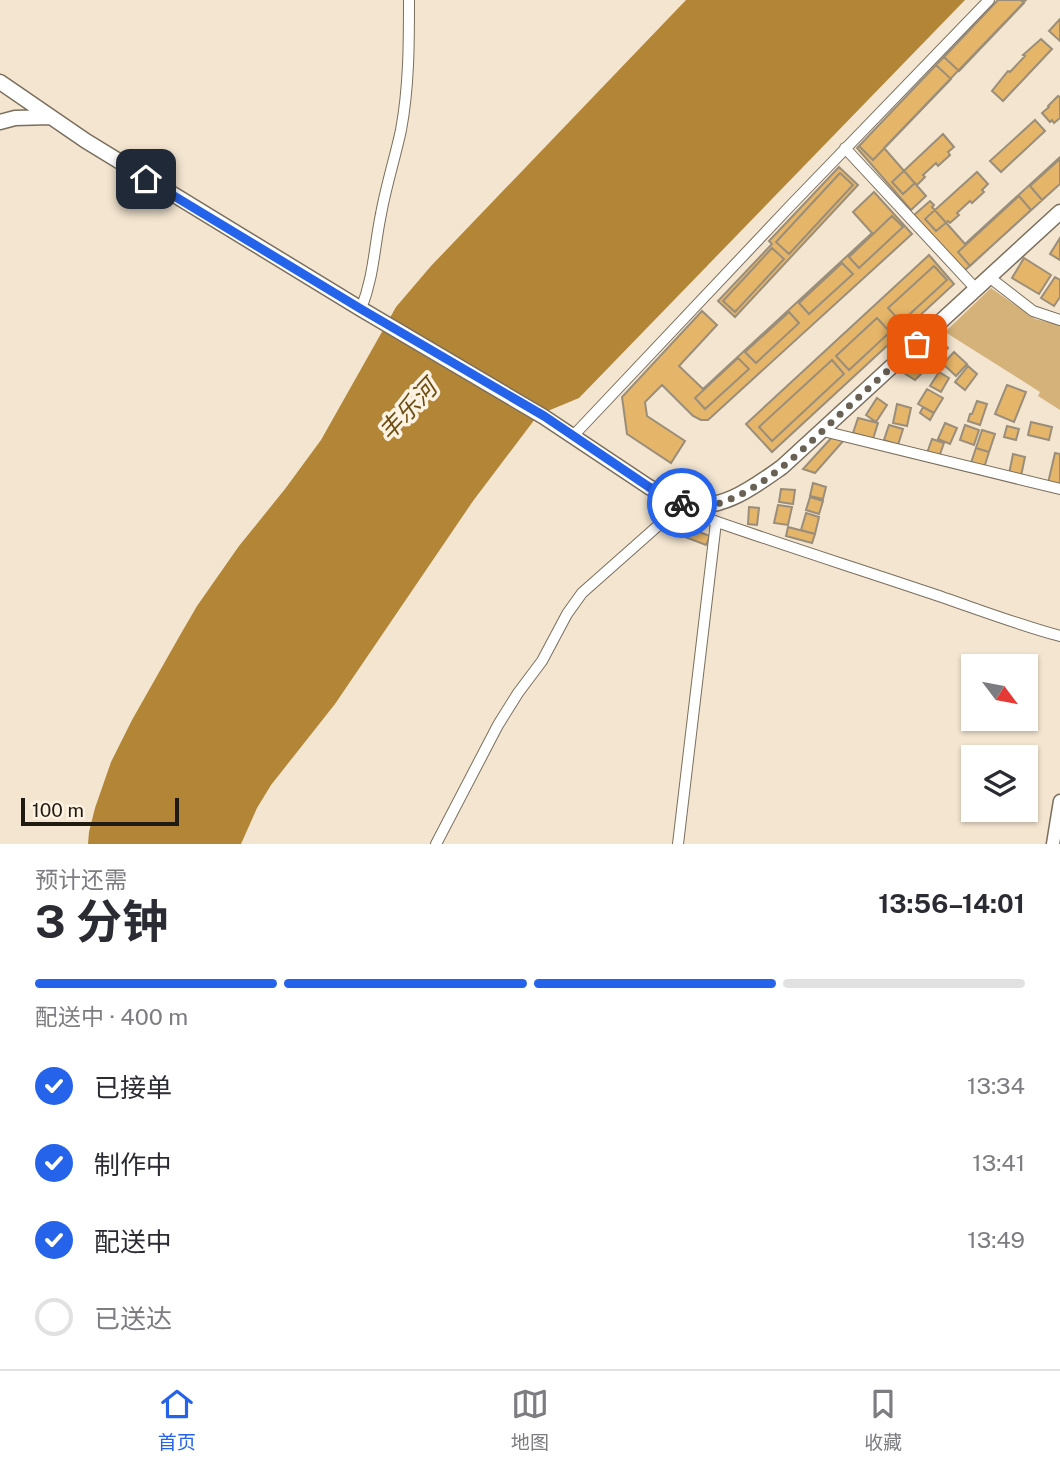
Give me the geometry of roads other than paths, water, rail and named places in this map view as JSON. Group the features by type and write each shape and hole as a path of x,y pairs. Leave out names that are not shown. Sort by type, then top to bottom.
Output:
{"main road":[{"path":"0,82 106,154 361,309 544,416 666,497 698,506 727,500 767,478 797,454 1060,212"},
{"path":"0,122 15,118 51,117"}],"street":[{"path":"361,309 372,277 381,214 405,105 409,0"},
{"path":"573,436 989,0"},
{"path":"845,148 976,289"},
{"path":"989,277 1033,311 1060,320"},
{"path":"823,431 1060,489"},
{"path":"666,497 678,508 716,522 1017,624 1060,636"},
{"path":"436,844 498,725 542,661 567,614 582,593 678,508"},
{"path":"678,844 716,522"},
{"path":"1053,844 1060,801"}],"water":[{"name":"丰乐河","path":"686,0 965,0 579,398 538,415 473,501 335,704 271,785 241,844 88,844 95,808 111,762 179,637 239,546 321,440 396,307 431,266"}]}
